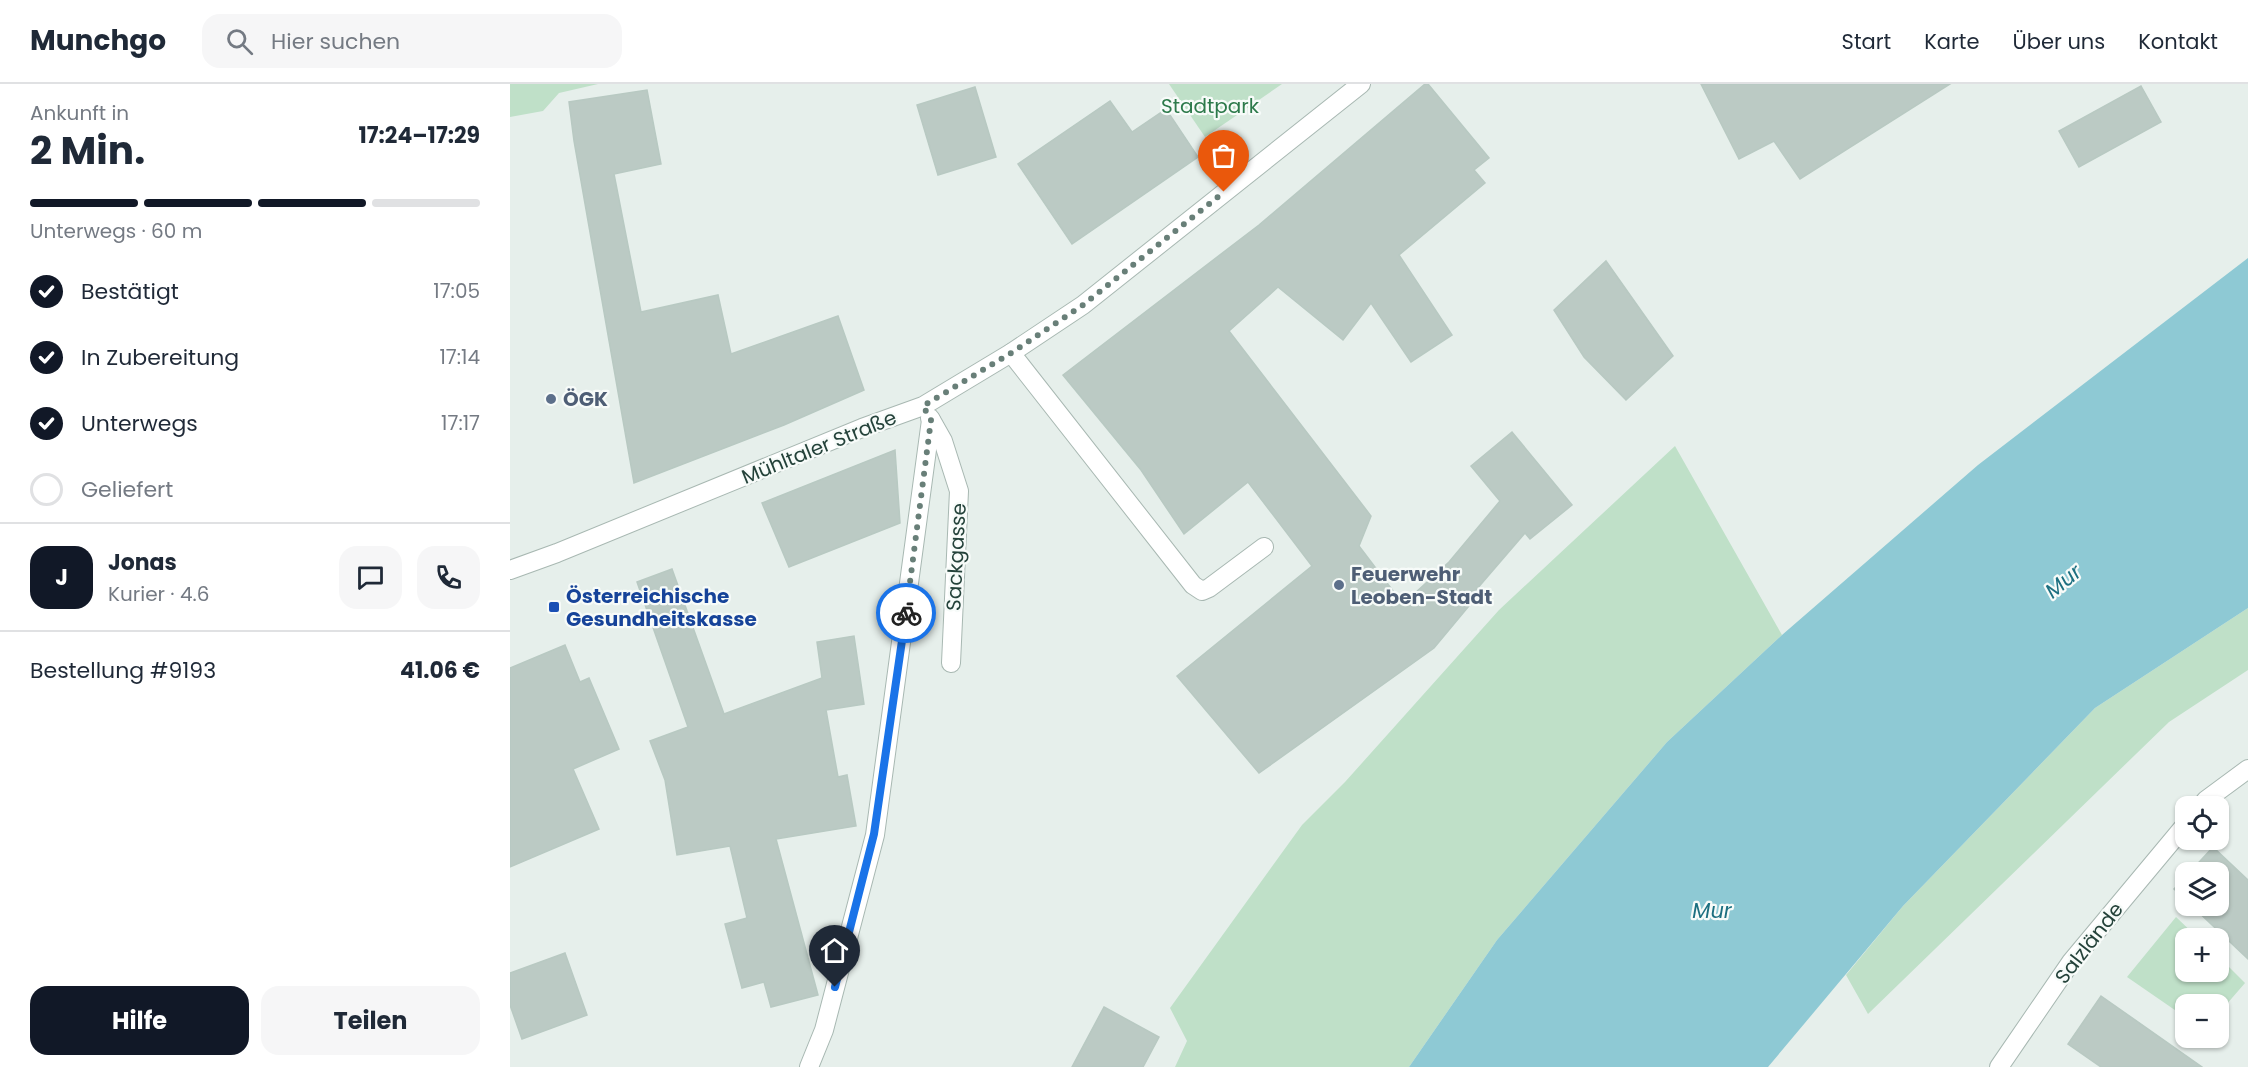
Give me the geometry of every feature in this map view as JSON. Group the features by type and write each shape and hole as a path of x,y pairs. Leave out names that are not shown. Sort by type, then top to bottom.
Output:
{"street":[{"name":"Mühltaler Straße","path":"510,570 557,554 851,433 927,413 1083,305 1361,84"},
{"path":"1011,353 1193,585 1202,591 1209,588 1264,547"},
{"name":"Sackgasse","path":"927,413 943,441 959,491 951,663"},
{"name":"Sackgasse","path":"809,1067 824,1030 874,834 927,413"},
{"path":"2211,796 2248,769"},
{"name":"Salzlände","path":"1999,1067 2071,962 2175,837"}],"green space":[{"path":"510,84 598,84 559,93 543,111 510,117"},
{"name":"Stadtpark","path":"1169,84 1282,84 1205,137"},
{"path":"1675,446 1782,635 1667,742 1497,940 1409,1067 1175,1067 1187,1041 1170,1008 1302,825 1345,782 1499,610"},
{"path":"2248,608 2248,670 2169,722 1868,1014 1846,975 1903,906 2095,708"},
{"path":"2176,917 2188,928 2175,928 2175,982 2229,982 2229,967 2245,983 2229,1001 2229,994 2175,994 2175,1010 2127,977"}],"water":[{"name":"Mur","path":"2248,258 2248,608 2095,708 1903,906 1768,1067 1409,1067 1497,940 1667,742 1782,635 1978,465"}],"building":[{"path":"1425,84 1428,84 1489,158 1474,170 1485,183 1399,255 1452,335 1411,362 1371,303 1343,340 1278,287 1229,331 1371,516 1359,546 1403,604 1449,562 1500,501 1471,466 1512,432 1572,505 1530,539 1525,533 1470,597 1474,600 1434,648 1259,773 1177,676 1312,566 1248,482 1184,534 1141,470 1063,375 1259,225"},
{"path":"1701,84 1950,84 1800,179 1774,141 1739,159"},
{"path":"2141,86 2161,122 2079,167 2059,131"},
{"path":"975,87 996,157 938,175 917,105"},
{"path":"647,90 661,164 614,174 641,312 718,295 731,354 838,316 864,390 784,425 634,483 569,102"},
{"path":"1110,101 1132,132 1166,109 1198,157 1072,244 1018,164"},
{"path":"1606,261 1673,356 1626,400 1584,357 1554,310"},
{"path":"895,450 900,523 789,567 762,503"},
{"path":"672,569 724,714 822,678 817,642 854,636 864,704 826,710 838,777 847,775 856,826 776,839 818,995 771,1007 764,982 742,988 725,924 747,918 730,846 677,855 665,780 650,741 688,727 637,582"},
{"path":"565,645 580,682 589,678 619,749 573,769 599,829 510,867 510,668"},
{"path":"2210,850 2216,850 2229,862 2199,862"},
{"path":"2229,862 2248,880 2248,959 2229,941 2229,928 2215,928 2203,916 2229,916"},
{"path":"565,953 587,1015 522,1039 510,1005 510,973"},
{"path":"2101,996 2202,1067 2101,1067 2068,1044"},
{"path":"1104,1007 1159,1037 1143,1067 1072,1067"}],"way so far":[{"path":"906,613 931,420 923,406 1011,353 1083,305 1224,192"}],"place":[{"name":"ÖGK","path":"551,399"},
{"name":"Feuerwehr Leoben-Stadt","path":"1339,585"},
{"name":"Österreichische Gesundheitskasse","path":"554,607"}],"route":[{"path":"835,987 874,834 906,613"}]}
